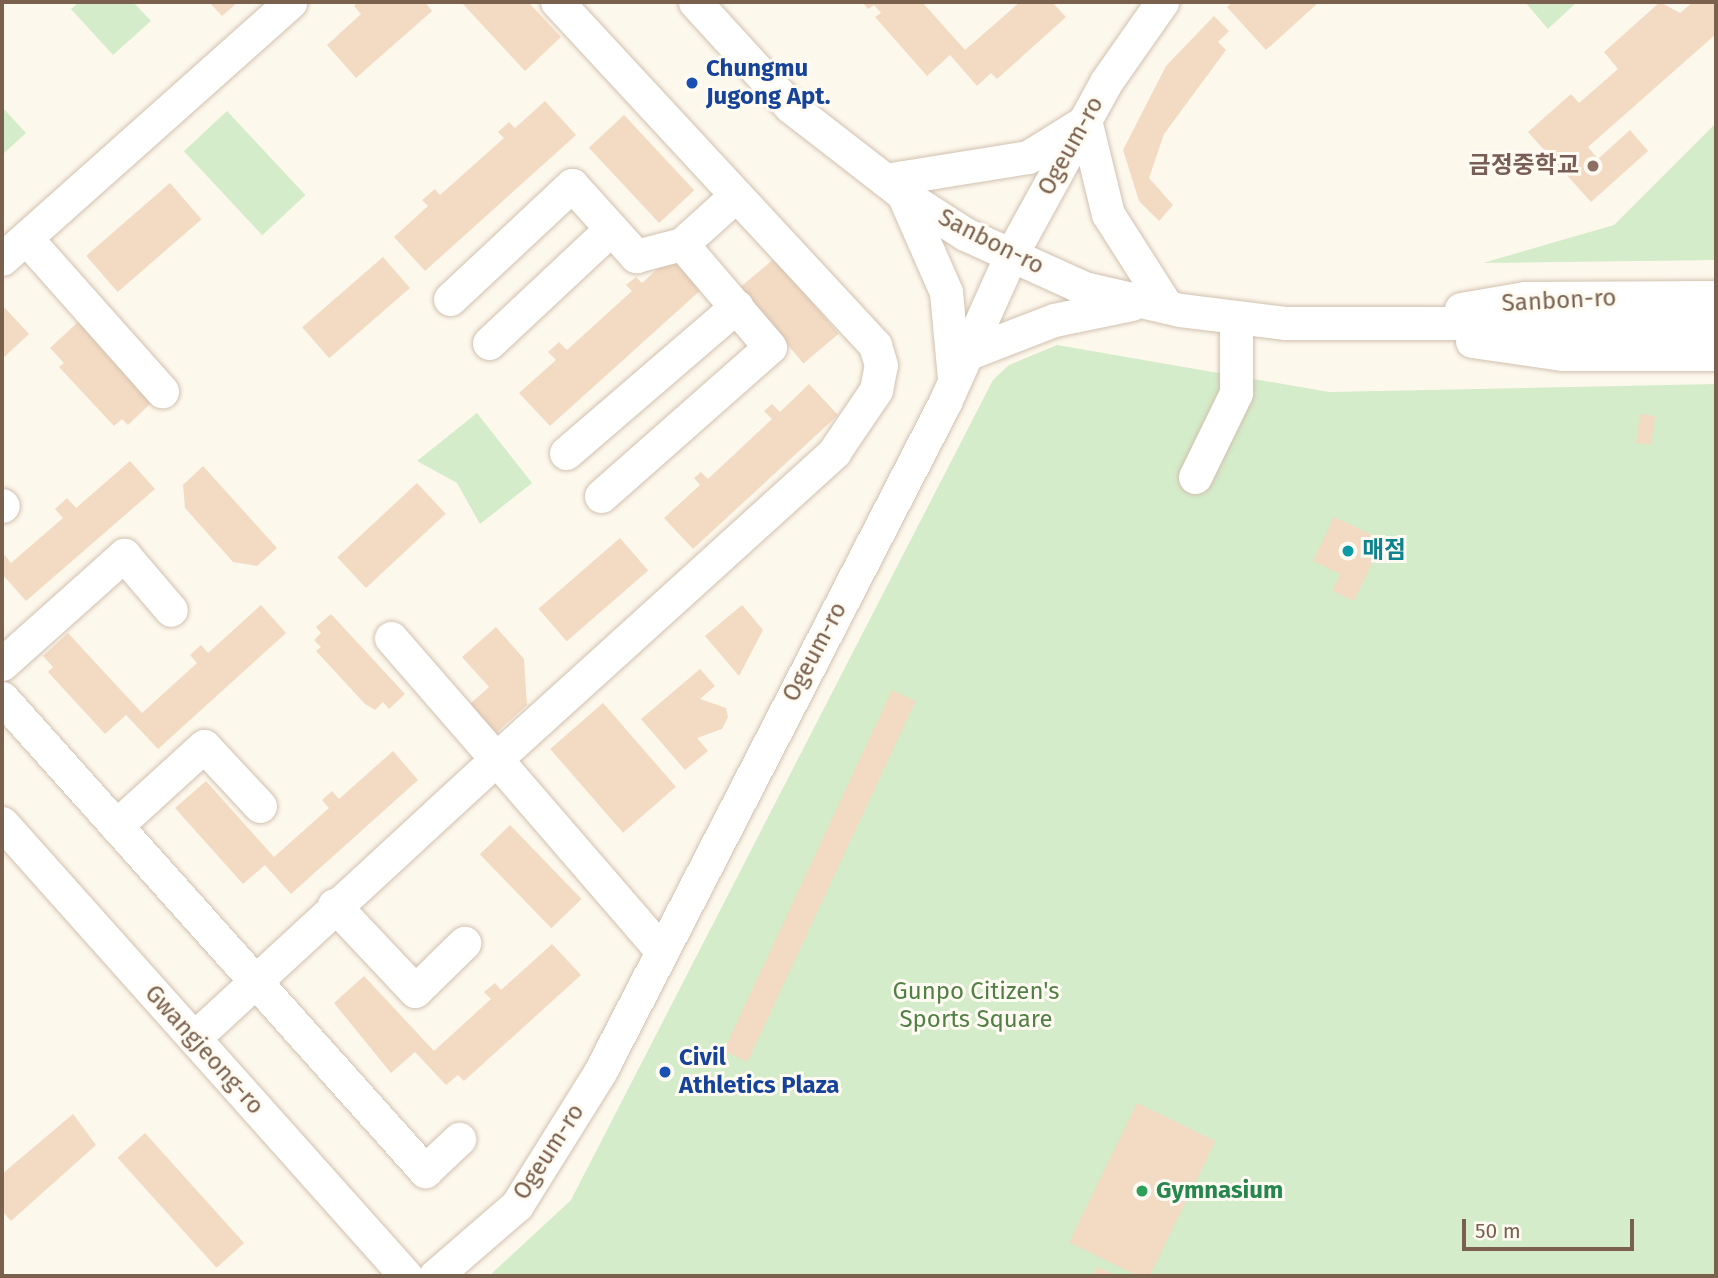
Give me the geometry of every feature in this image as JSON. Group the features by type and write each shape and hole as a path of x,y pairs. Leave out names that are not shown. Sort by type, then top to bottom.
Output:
{"street":[{"path":"162,391 14,249 290,2"},
{"path":"194,1038 334,905 834,452 876,390 881,365 875,345 734,197 557,2"},
{"name":"Sanbon-ro","path":"695,2 791,107 894,187 1011,255 1084,288 1156,304 1236,317 1362,326 1562,354 1716,354"},
{"name":"Ogeum-ro","path":"435,1276 517,1205 600,1072 960,367 1011,255 1086,120 1162,2"},
{"path":"1086,120 1108,214 1156,304 1054,320 960,367 946,292 894,187 1028,157 1086,120"},
{"path":"450,299 572,185 636,256 682,244 734,197"},
{"path":"489,343 611,229"},
{"path":"601,496 770,347 682,244"},
{"name":"Sanbon-ro","path":"1362,326 1525,298 1716,297"},
{"path":"566,453 737,306"},
{"path":"1195,477 1236,393 1236,317"},
{"name":"Sanbon-ro","path":"1362,326 1716,323"},
{"path":"2,664 124,555 171,610"},
{"path":"391,638 661,950"},
{"path":"2,698 425,1171 459,1139"},
{"path":"116,826 204,746 260,806"},
{"name":"Gwangjeong-ro","path":"2,823 406,1276"},
{"path":"334,905 415,991 464,943"}],"green space":[{"path":"79,2 133,2 151,21 113,55 71,9"},
{"path":"1525,2 1577,2 1548,29"},
{"path":"2,107 26,133 2,155"},
{"path":"227,111 305,195 262,235 184,151"},
{"path":"1716,123 1716,260 1483,263 1614,225"},
{"name":"Gunpo Citizen's Sports Square","path":"1057,345 1329,392 1716,384 1716,1276 489,1276 571,1200 993,380 1009,365"},
{"path":"477,413 532,483 480,524 457,483 417,461"}],"building":[{"path":"209,2 238,2 222,16"},
{"path":"359,2 425,2 432,11 356,78 327,45 361,14 354,6"},
{"path":"461,2 528,2 561,37 525,71"},
{"path":"862,2 922,2 965,50 1020,2 1052,2 1066,17 997,79 991,73 977,86 950,55 927,76 875,17 881,13 874,5 868,9"},
{"path":"1233,2 1319,2 1266,50 1227,7"},
{"path":"1660,2 1680,13 1693,2 1716,2 1716,34 1588,147 1598,159 1630,130 1648,151 1591,202 1528,132 1571,94 1579,103 1618,69 1604,52"},
{"path":"1214,16 1229,31 1218,42 1226,50 1164,134 1149,178 1173,205 1159,221 1139,201 1123,150 1166,66"},
{"path":"545,101 576,135 425,271 394,237 428,206 422,200 435,189 440,195 504,138 498,132 509,122 515,128"},
{"path":"624,115 694,190 659,223 589,148"},
{"path":"170,183 201,219 118,292 86,256"},
{"path":"673,255 703,288 550,426 519,393 556,360 548,352 559,342 567,350 632,291 626,285 636,277 642,283"},
{"path":"383,257 410,288 329,358 302,327"},
{"path":"775,258 839,334 803,363 740,288"},
{"path":"4,307 29,334 2,359 2,309"},
{"path":"78,322 152,402 128,425 122,419 114,426 59,367 64,363 50,348"},
{"path":"809,384 838,415 693,549 664,518 700,485 694,478 701,472 708,479 772,419 764,411 772,404 780,412"},
{"path":"1640,414 1655,416 1651,445 1636,443"},
{"path":"130,461 155,489 26,601 2,574 2,552 11,563 63,518 55,509 67,498 76,508"},
{"path":"203,466 277,548 257,566 233,562 185,508 183,485"},
{"path":"417,483 446,514 366,588 337,557"},
{"name":"매점","path":"1334,517 1383,540 1354,601 1332,591 1340,574 1313,561"},
{"path":"620,538 648,570 567,641 538,609"},
{"path":"261,605 286,633 158,749 126,715 105,734 48,672 53,667 43,656 68,633 142,713 197,663 190,655 201,645 208,653"},
{"path":"742,605 763,630 739,676 705,636"},
{"path":"331,614 405,694 389,709 383,702 375,710 365,704 316,651 321,647 314,640 321,633 316,627"},
{"path":"496,627 524,659 527,705 496,733 470,704 489,687 462,657"},
{"path":"700,669 715,686 700,699 726,708 728,717 722,729 697,738 708,751 685,770 641,719"},
{"path":"892,690 916,701 747,1062 724,1051"},
{"path":"603,703 676,787 623,833 550,749"},
{"path":"393,751 418,780 291,894 265,865 243,884 175,808 206,781 274,857 329,808 322,800 332,791 339,799"},
{"path":"510,825 582,899 551,928 480,854"},
{"path":"552,944 581,975 464,1081 458,1075 446,1085 415,1052 391,1073 334,1003 364,976 434,1051 491,999 484,992 495,983 501,990"},
{"name":"Gymnasium","path":"1137,1103 1215,1141 1149,1276 1138,1276 1069,1242"},
{"path":"73,1114 96,1145 11,1221 2,1211 2,1174"},
{"path":"145,1133 244,1243 217,1268 118,1158"},
{"path":"1097,1267 1117,1276 1093,1276"}],"place":[{"name":"Chungmu Jugong Apt.","path":"692,83"},
{"name":"금정중학교","path":"1593,166"},
{"name":"매점","path":"1348,551"},
{"name":"Civil Athletics Plaza","path":"665,1072"},
{"name":"Gymnasium","path":"1142,1191"}]}
